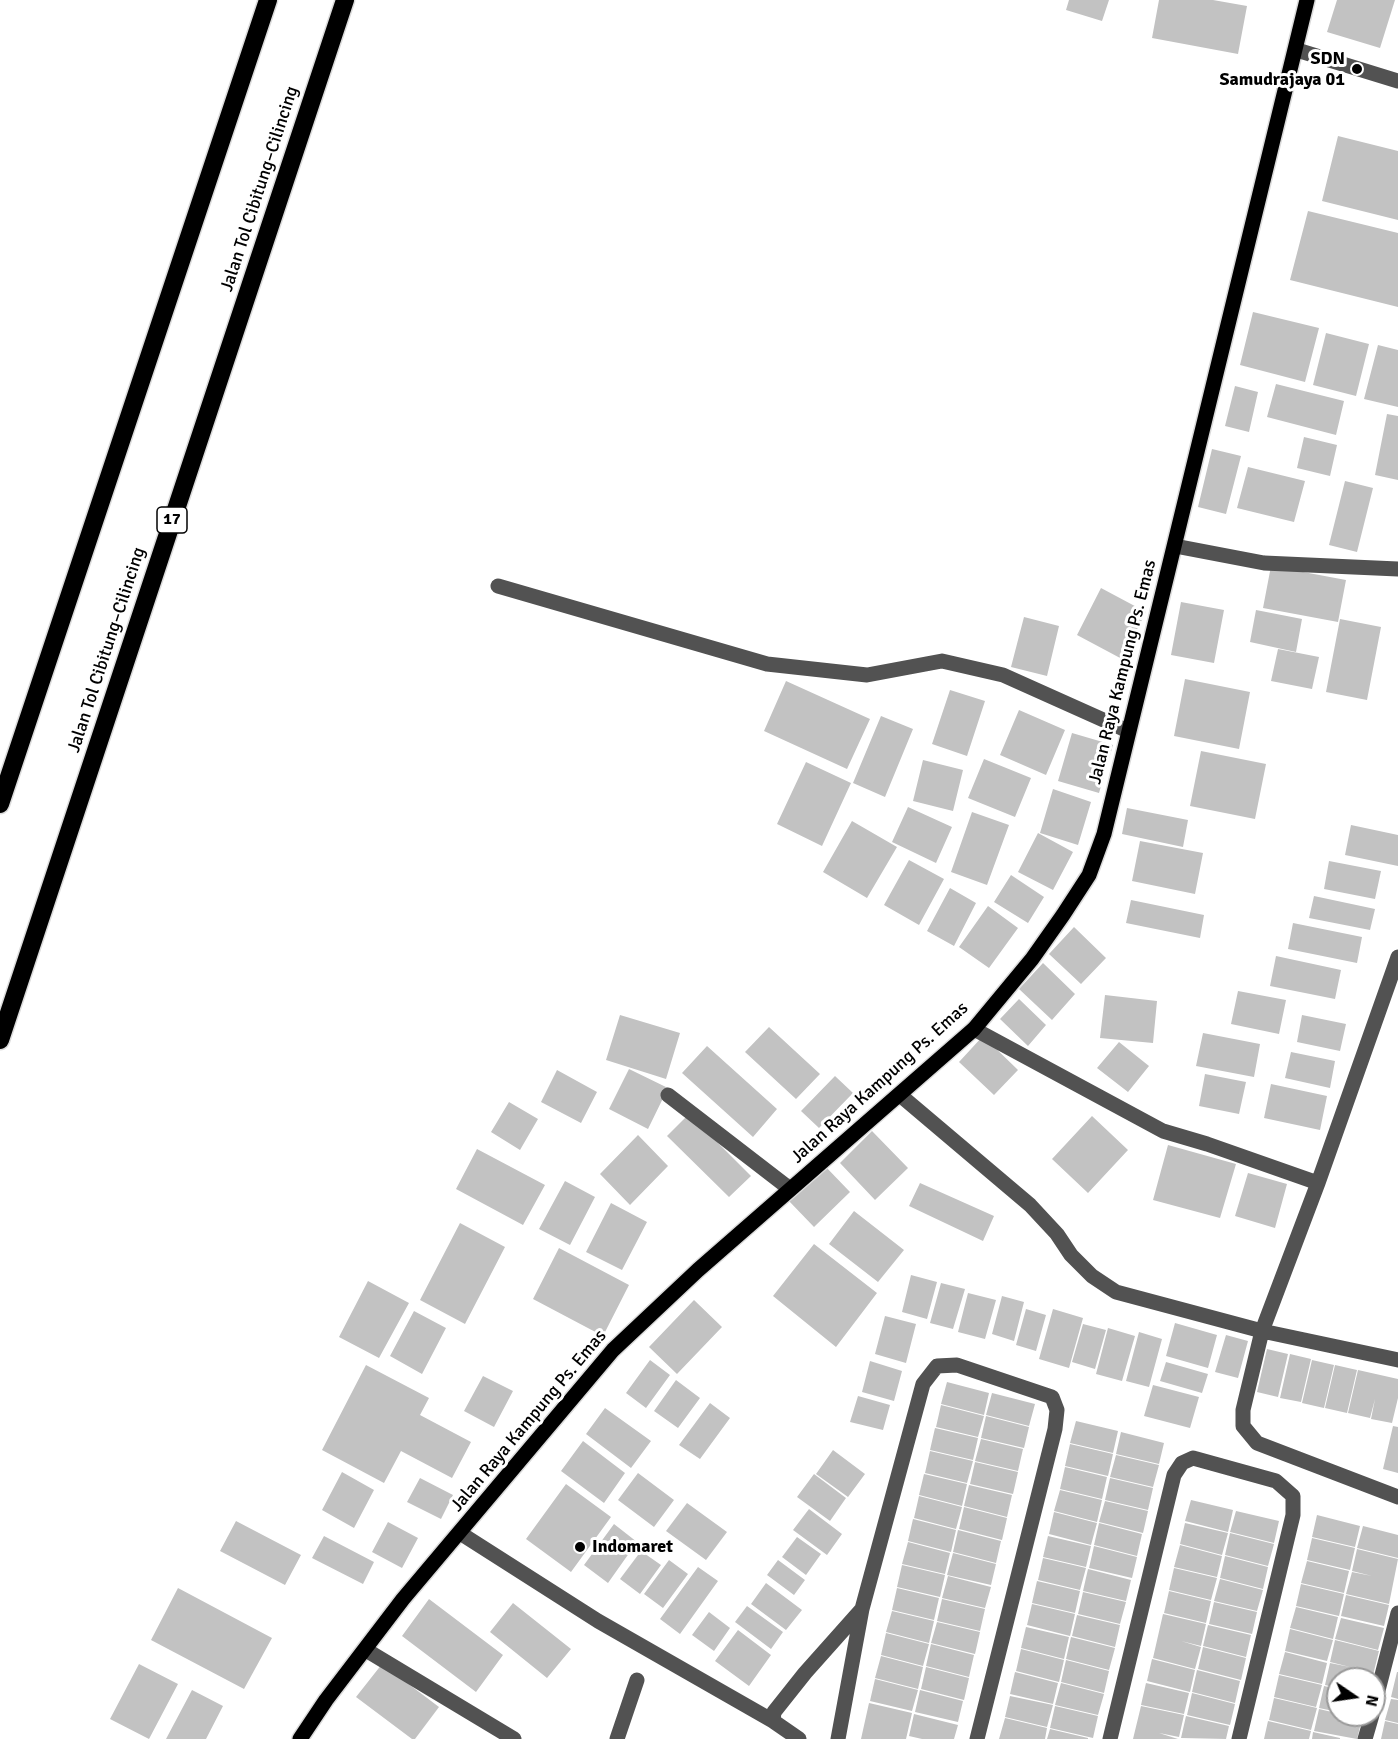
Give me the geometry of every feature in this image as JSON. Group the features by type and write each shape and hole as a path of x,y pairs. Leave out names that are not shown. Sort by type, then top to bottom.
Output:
{"highway":[{"path":"0,804 268,0"},
{"name":"Jalan Tol Cibitung–Cilincing","path":"0,1040 345,0"}],"main road":[{"name":"Jalan Raya Kampung Ps. Emas","path":"300,1739 326,1700 403,1599 613,1350 790,1189 974,1029 1032,959 1089,875 1104,834 1298,50 1307,0"}],"street":[{"path":"1298,50 1398,81"},
{"path":"1174,546 1264,562 1398,569"},
{"path":"498,585 767,664 867,675 942,661 1003,675 1128,730"},
{"path":"1398,957 1318,1184 1262,1331 1243,1410 1243,1426 1257,1443 1398,1497"},
{"path":"974,1029 1163,1131 1207,1144 1318,1184"},
{"path":"668,1095 790,1189"},
{"path":"900,1095 1030,1205 1057,1234 1071,1255 1092,1276 1116,1292 1262,1331 1398,1360"},
{"path":"838,1739 862,1609 923,1384 937,1366 957,1365 1052,1397 1057,1410 1055,1429 977,1739"},
{"path":"1110,1739 1174,1475 1182,1462 1193,1458 1276,1481 1293,1496 1293,1515 1239,1739"},
{"path":"460,1533 598,1621 773,1721 799,1739"},
{"path":"773,1721 774,1712 862,1609"},
{"path":"1384,1667 1398,1613"},
{"path":"366,1650 514,1739"},
{"path":"617,1739 637,1680"}],"building":[{"path":"1069,0 1109,0 1102,21 1066,10"},
{"path":"1159,0 1213,0 1247,6 1238,54 1152,38"},
{"path":"1337,0 1395,0 1380,48 1327,32"},
{"path":"1338,136 1398,151 1398,220 1322,201"},
{"path":"1308,211 1398,233 1398,307 1290,280"},
{"path":"1253,312 1319,328 1305,382 1240,365"},
{"path":"1326,333 1369,344 1356,396 1313,385"},
{"path":"1378,345 1398,350 1398,407 1364,399"},
{"path":"1276,384 1344,401 1336,435 1267,417"},
{"path":"1235,386 1258,392 1249,432 1225,426"},
{"path":"1387,414 1398,416 1398,480 1375,475"},
{"path":"1304,437 1337,445 1330,476 1297,468"},
{"path":"1212,449 1241,456 1226,514 1198,507"},
{"path":"1248,467 1305,481 1294,522 1237,508"},
{"path":"1345,481 1373,488 1357,552 1329,545"},
{"path":"1271,566 1346,580 1338,622 1263,608"},
{"path":"1101,588 1146,612 1122,659 1077,635"},
{"path":"1181,602 1224,610 1214,663 1171,655"},
{"path":"1256,610 1302,619 1296,652 1250,642"},
{"path":"1024,617 1059,626 1047,676 1011,667"},
{"path":"1340,619 1381,627 1367,700 1326,692"},
{"path":"1278,649 1319,657 1312,689 1271,681"},
{"path":"1185,679 1250,692 1239,749 1174,736"},
{"path":"786,681 870,719 847,769 764,731"},
{"path":"950,690 985,701 967,756 932,744"},
{"path":"1019,710 1065,730 1046,775 1000,755"},
{"path":"881,716 913,729 885,797 853,783"},
{"path":"1072,733 1113,745 1099,793 1058,781"},
{"path":"1201,751 1266,764 1255,819 1190,806"},
{"path":"984,759 1031,778 1015,817 968,798"},
{"path":"923,760 963,770 953,811 913,801"},
{"path":"806,762 851,783 822,846 777,824"},
{"path":"1053,789 1091,802 1078,845 1040,833"},
{"path":"908,807 952,827 936,863 892,842"},
{"path":"1127,808 1188,820 1183,847 1122,834"},
{"path":"972,812 1009,825 987,885 951,872"},
{"path":"852,821 897,847 867,898 823,872"},
{"path":"1351,825 1398,835 1398,866 1345,855"},
{"path":"1038,833 1073,852 1053,890 1018,872"},
{"path":"1140,841 1203,853 1195,894 1132,881"},
{"path":"909,860 944,879 919,925 884,905"},
{"path":"1329,861 1381,871 1375,899 1324,889"},
{"path":"1011,875 1044,897 1028,923 994,902"},
{"path":"950,888 976,903 954,946 927,931"},
{"path":"1314,896 1375,909 1370,930 1309,918"},
{"path":"1131,900 1204,915 1200,938 1126,923"},
{"path":"988,906 1018,928 989,968 959,947"},
{"path":"1293,923 1362,937 1357,963 1288,949"},
{"path":"1074,927 1106,958 1081,984 1049,954"},
{"path":"1276,956 1341,970 1335,999 1270,986"},
{"path":"1043,963 1075,994 1052,1020 1019,989"},
{"path":"1238,991 1286,1000 1279,1034 1231,1024"},
{"path":"1105,995 1157,1001 1153,1043 1100,1038"},
{"path":"1019,999 1046,1025 1028,1046 1000,1019"},
{"path":"620,1015 680,1033 666,1079 606,1060"},
{"path":"1302,1015 1346,1024 1340,1051 1297,1042"},
{"path":"769,1027 820,1074 796,1099 745,1052"},
{"path":"1203,1033 1260,1044 1254,1077 1196,1066"},
{"path":"983,1036 1018,1070 994,1095 959,1062"},
{"path":"1119,1042 1149,1066 1128,1092 1097,1068"},
{"path":"707,1046 777,1109 753,1137 682,1073"},
{"path":"1291,1052 1335,1061 1330,1088 1285,1078"},
{"path":"629,1069 668,1088 648,1129 609,1109"},
{"path":"557,1070 597,1092 581,1123 541,1102"},
{"path":"1205,1074 1246,1082 1239,1114 1199,1106"},
{"path":"835,1076 853,1093 819,1128 801,1111"},
{"path":"1271,1084 1327,1096 1320,1130 1264,1118"},
{"path":"509,1102 538,1119 520,1150 491,1132"},
{"path":"689,1114 751,1176 729,1197 667,1136"},
{"path":"1092,1116 1128,1150 1088,1193 1052,1159"},
{"path":"872,1131 908,1168 875,1200 840,1163"},
{"path":"638,1135 668,1166 630,1205 600,1174"},
{"path":"1168,1145 1236,1164 1220,1218 1153,1200"},
{"path":"477,1149 545,1185 523,1225 456,1189"},
{"path":"824,1165 850,1192 814,1227 788,1200"},
{"path":"1248,1173 1287,1184 1275,1228 1235,1216"},
{"path":"565,1181 595,1197 570,1245 539,1229"},
{"path":"920,1183 994,1216 983,1241 909,1206"},
{"path":"611,1203 647,1222 622,1270 586,1252"},
{"path":"854,1211 904,1250 878,1282 829,1244"},
{"path":"460,1223 505,1247 465,1324 420,1300"},
{"path":"814,1244 877,1293 836,1347 773,1296"},
{"path":"559,1248 629,1285 603,1336 533,1299"},
{"path":"911,1275 937,1282 927,1319 902,1312"},
{"path":"368,1281 409,1303 379,1358 339,1337"},
{"path":"941,1283 965,1289 953,1329 930,1323"},
{"path":"968,1293 996,1300 985,1339 958,1332"},
{"path":"1002,1296 1024,1302 1014,1341 992,1334"},
{"path":"694,1300 722,1327 677,1374 649,1347"},
{"path":"1026,1309 1046,1315 1036,1351 1016,1345"},
{"path":"1053,1309 1083,1318 1069,1368 1039,1359"},
{"path":"414,1311 446,1328 422,1374 390,1356"},
{"path":"885,1316 916,1324 906,1363 875,1354"},
{"path":"1175,1323 1217,1335 1208,1368 1166,1356"},
{"path":"1083,1324 1106,1330 1095,1369 1072,1362"},
{"path":"1108,1328 1135,1336 1122,1381 1096,1374"},
{"path":"1139,1332 1162,1339 1149,1387 1126,1381"},
{"path":"1226,1335 1248,1341 1238,1378 1215,1372"},
{"path":"1267,1349 1288,1354 1278,1397 1257,1392"},
{"path":"1290,1354 1311,1359 1301,1402 1280,1398"},
{"path":"650,1360 670,1375 646,1408 626,1393"},
{"path":"1312,1360 1334,1365 1324,1408 1302,1403"},
{"path":"870,1361 902,1371 894,1401 862,1392"},
{"path":"1166,1362 1208,1374 1202,1393 1160,1381"},
{"path":"366,1365 429,1398 420,1415 471,1442 452,1478 401,1451 384,1483 322,1450"},
{"path":"1335,1365 1357,1370 1347,1413 1325,1408"},
{"path":"1358,1370 1398,1379 1398,1398 1392,1423 1371,1419 1375,1399 1370,1418 1348,1413"},
{"path":"483,1376 513,1391 494,1427 464,1411"},
{"path":"676,1380 700,1398 678,1428 654,1411"},
{"path":"947,1382 989,1393 984,1415 941,1404"},
{"path":"1153,1385 1199,1397 1190,1428 1144,1416"},
{"path":"992,1393 1035,1404 1029,1426 986,1415"},
{"path":"858,1396 890,1405 883,1430 850,1422"},
{"path":"710,1403 730,1418 700,1459 679,1445"},
{"path":"941,1405 984,1416 978,1437 936,1427"},
{"path":"605,1408 651,1441 631,1468 586,1434"},
{"path":"986,1416 1029,1427 1024,1448 981,1438"},
{"path":"1076,1421 1118,1431 1113,1453 1070,1443"},
{"path":"1393,1426 1398,1427 1398,1473 1383,1469"},
{"path":"935,1428 978,1438 973,1460 930,1450"},
{"path":"1121,1432 1164,1443 1159,1464 1116,1454"},
{"path":"981,1439 1023,1449 1018,1471 975,1461"},
{"path":"583,1441 625,1473 604,1503 561,1471"},
{"path":"1070,1444 1113,1454 1108,1476 1065,1466"},
{"path":"833,1450 865,1474 848,1497 816,1474"},
{"path":"930,1451 973,1461 967,1483 925,1473"},
{"path":"1116,1455 1159,1465 1153,1487 1110,1477"},
{"path":"975,1462 1018,1472 1013,1494 970,1484"},
{"path":"1065,1467 1107,1477 1102,1499 1060,1489"},
{"path":"342,1472 374,1490 354,1528 322,1510"},
{"path":"638,1473 674,1500 654,1527 618,1500"},
{"path":"814,1474 846,1498 830,1521 797,1497"},
{"path":"924,1474 967,1484 962,1506 919,1495"},
{"path":"420,1478 453,1495 441,1519 407,1502"},
{"path":"1110,1478 1153,1488 1148,1510 1105,1500"},
{"path":"566,1484 611,1517 571,1572 526,1539"},
{"path":"969,1485 1012,1495 1007,1517 964,1506"},
{"path":"1060,1490 1102,1500 1097,1522 1054,1511"},
{"path":"919,1496 962,1507 956,1529 914,1518"},
{"path":"1191,1500 1233,1510 1228,1532 1185,1521"},
{"path":"1105,1501 1148,1511 1143,1533 1099,1522"},
{"path":"687,1503 727,1532 706,1560 666,1531"},
{"path":"964,1507 1007,1518 1002,1540 959,1529"},
{"path":"809,1509 842,1534 827,1555 793,1530"},
{"path":"1236,1511 1279,1521 1274,1543 1230,1532"},
{"path":"1054,1512 1097,1523 1091,1545 1049,1534"},
{"path":"1317,1515 1360,1526 1355,1547 1312,1537"},
{"path":"913,1519 956,1530 951,1552 908,1541"},
{"path":"236,1521 301,1555 285,1585 220,1551"},
{"path":"388,1522 418,1538 402,1568 372,1552"},
{"path":"1099,1523 1142,1534 1137,1556 1094,1545"},
{"path":"1185,1523 1228,1533 1222,1555 1180,1544"},
{"path":"614,1524 637,1542 608,1583 584,1565"},
{"path":"1363,1526 1398,1535 1398,1558 1357,1548"},
{"path":"958,1530 1001,1541 996,1563 953,1552"},
{"path":"1230,1533 1274,1544 1268,1566 1225,1555"},
{"path":"324,1536 374,1562 363,1584 312,1558"},
{"path":"1048,1536 1091,1546 1086,1567 1043,1557"},
{"path":"797,1537 821,1554 806,1575 782,1557"},
{"path":"1312,1538 1355,1548 1350,1570 1307,1560"},
{"path":"908,1542 950,1553 945,1574 902,1564"},
{"path":"1180,1545 1222,1556 1217,1577 1174,1567"},
{"path":"1094,1546 1137,1557 1132,1578 1089,1568"},
{"path":"1357,1549 1398,1559 1389,1604 1346,1594 1352,1572 1372,1576 1352,1571"},
{"path":"641,1551 661,1565 640,1594 620,1579"},
{"path":"953,1553 996,1564 991,1585 947,1575"},
{"path":"1225,1556 1268,1567 1263,1589 1220,1578"},
{"path":"1043,1558 1086,1568 1080,1590 1038,1580"},
{"path":"669,1560 688,1574 663,1608 644,1594"},
{"path":"778,1560 805,1580 794,1595 767,1575"},
{"path":"1307,1561 1349,1571 1344,1593 1301,1583"},
{"path":"902,1565 945,1575 940,1597 897,1587"},
{"path":"698,1567 718,1581 680,1634 660,1619"},
{"path":"1174,1568 1217,1578 1211,1600 1169,1590"},
{"path":"1088,1569 1131,1580 1126,1601 1083,1591"},
{"path":"948,1576 991,1587 985,1608 942,1598"},
{"path":"1220,1579 1263,1590 1257,1611 1214,1601"},
{"path":"1037,1581 1080,1591 1075,1613 1032,1603"},
{"path":"766,1583 802,1610 786,1630 751,1604"},
{"path":"1301,1584 1344,1594 1339,1616 1296,1606"},
{"path":"178,1588 272,1638 244,1689 151,1640"},
{"path":"897,1588 939,1598 934,1620 892,1610"},
{"path":"1169,1591 1211,1601 1206,1623 1164,1613"},
{"path":"1083,1592 1126,1602 1120,1624 1078,1614"},
{"path":"1346,1595 1389,1605 1384,1626 1341,1616"},
{"path":"429,1599 503,1655 476,1692 402,1636"},
{"path":"942,1599 985,1609 980,1631 937,1621"},
{"path":"1214,1602 1257,1612 1252,1634 1209,1624"},
{"path":"513,1603 571,1649 547,1678 490,1632"},
{"path":"1032,1604 1075,1614 1070,1636 1027,1625"},
{"path":"747,1606 783,1632 771,1649 735,1622"},
{"path":"1296,1607 1338,1617 1333,1639 1290,1628"},
{"path":"892,1611 934,1621 929,1643 886,1632"},
{"path":"709,1612 730,1628 714,1651 692,1635"},
{"path":"1163,1614 1206,1624 1201,1646 1181,1641 1201,1647 1195,1669 1153,1658"},
{"path":"1077,1615 1120,1625 1115,1647 1072,1636"},
{"path":"1341,1618 1384,1628 1378,1650 1335,1639"},
{"path":"937,1622 980,1632 975,1654 931,1643"},
{"path":"1208,1625 1251,1635 1246,1657 1203,1646"},
{"path":"1026,1627 1069,1637 1064,1659 1021,1648"},
{"path":"1290,1629 1333,1640 1327,1661 1285,1651"},
{"path":"738,1630 771,1655 749,1686 715,1661"},
{"path":"886,1633 929,1644 923,1666 881,1655"},
{"path":"1071,1637 1115,1648 1109,1670 1066,1659"},
{"path":"1335,1640 1379,1651 1375,1667 1350,1667 1330,1662"},
{"path":"931,1644 974,1655 969,1677 926,1666"},
{"path":"1203,1647 1246,1658 1241,1680 1198,1669"},
{"path":"1021,1649 1064,1660 1059,1682 1016,1671"},
{"path":"1285,1652 1327,1663 1322,1684 1279,1674"},
{"path":"881,1656 923,1667 918,1689 875,1678"},
{"path":"1152,1659 1195,1670 1190,1692 1147,1681"},
{"path":"1066,1660 1109,1671 1104,1693 1061,1682"},
{"path":"1330,1663 1350,1667 1329,1667"},
{"path":"139,1664 178,1684 149,1739 110,1719"},
{"path":"382,1664 439,1707 415,1739 356,1697"},
{"path":"926,1667 969,1678 964,1700 921,1689"},
{"path":"1197,1670 1240,1681 1235,1703 1192,1692"},
{"path":"1015,1672 1058,1683 1053,1704 1010,1694"},
{"path":"1398,1672 1398,1699 1391,1697"},
{"path":"1279,1675 1322,1685 1316,1707 1274,1697"},
{"path":"875,1679 918,1690 912,1711 870,1701"},
{"path":"1061,1683 1104,1694 1098,1715 1055,1705"},
{"path":"1146,1683 1189,1693 1184,1714 1141,1705"},
{"path":"1324,1686 1326,1686 1326,1709 1319,1708"},
{"path":"192,1690 223,1706 206,1739 166,1739"},
{"path":"920,1690 963,1701 958,1722 915,1712"},
{"path":"1192,1693 1235,1704 1230,1725 1187,1715"},
{"path":"1010,1696 1053,1705 1047,1727 1005,1717"},
{"path":"1274,1698 1317,1708 1311,1730 1269,1720"},
{"path":"1391,1699 1398,1700 1398,1723 1386,1720"},
{"path":"869,1703 912,1713 906,1739 861,1739"},
{"path":"1055,1706 1098,1716 1093,1738 1050,1728"},
{"path":"1141,1706 1184,1715 1179,1737 1159,1733 1178,1739 1133,1739"},
{"path":"1319,1709 1326,1711 1326,1727 1360,1727 1357,1739 1314,1731"},
{"path":"914,1714 958,1725 954,1739 922,1739 909,1736"},
{"path":"1186,1716 1229,1726 1226,1739 1181,1738"},
{"path":"1005,1718 1047,1728 1045,1739 999,1739"},
{"path":"1268,1721 1311,1731 1309,1739 1264,1739"},
{"path":"1386,1721 1398,1724 1398,1739 1381,1739"},
{"path":"1050,1729 1088,1738 1088,1739 1047,1739"},
{"path":"1313,1732 1340,1738 1340,1739 1312,1739"}],"place":[{"name":"SDN Samudrajaya 01","path":"1357,69"},
{"name":"Indomaret","path":"580,1547"}]}
